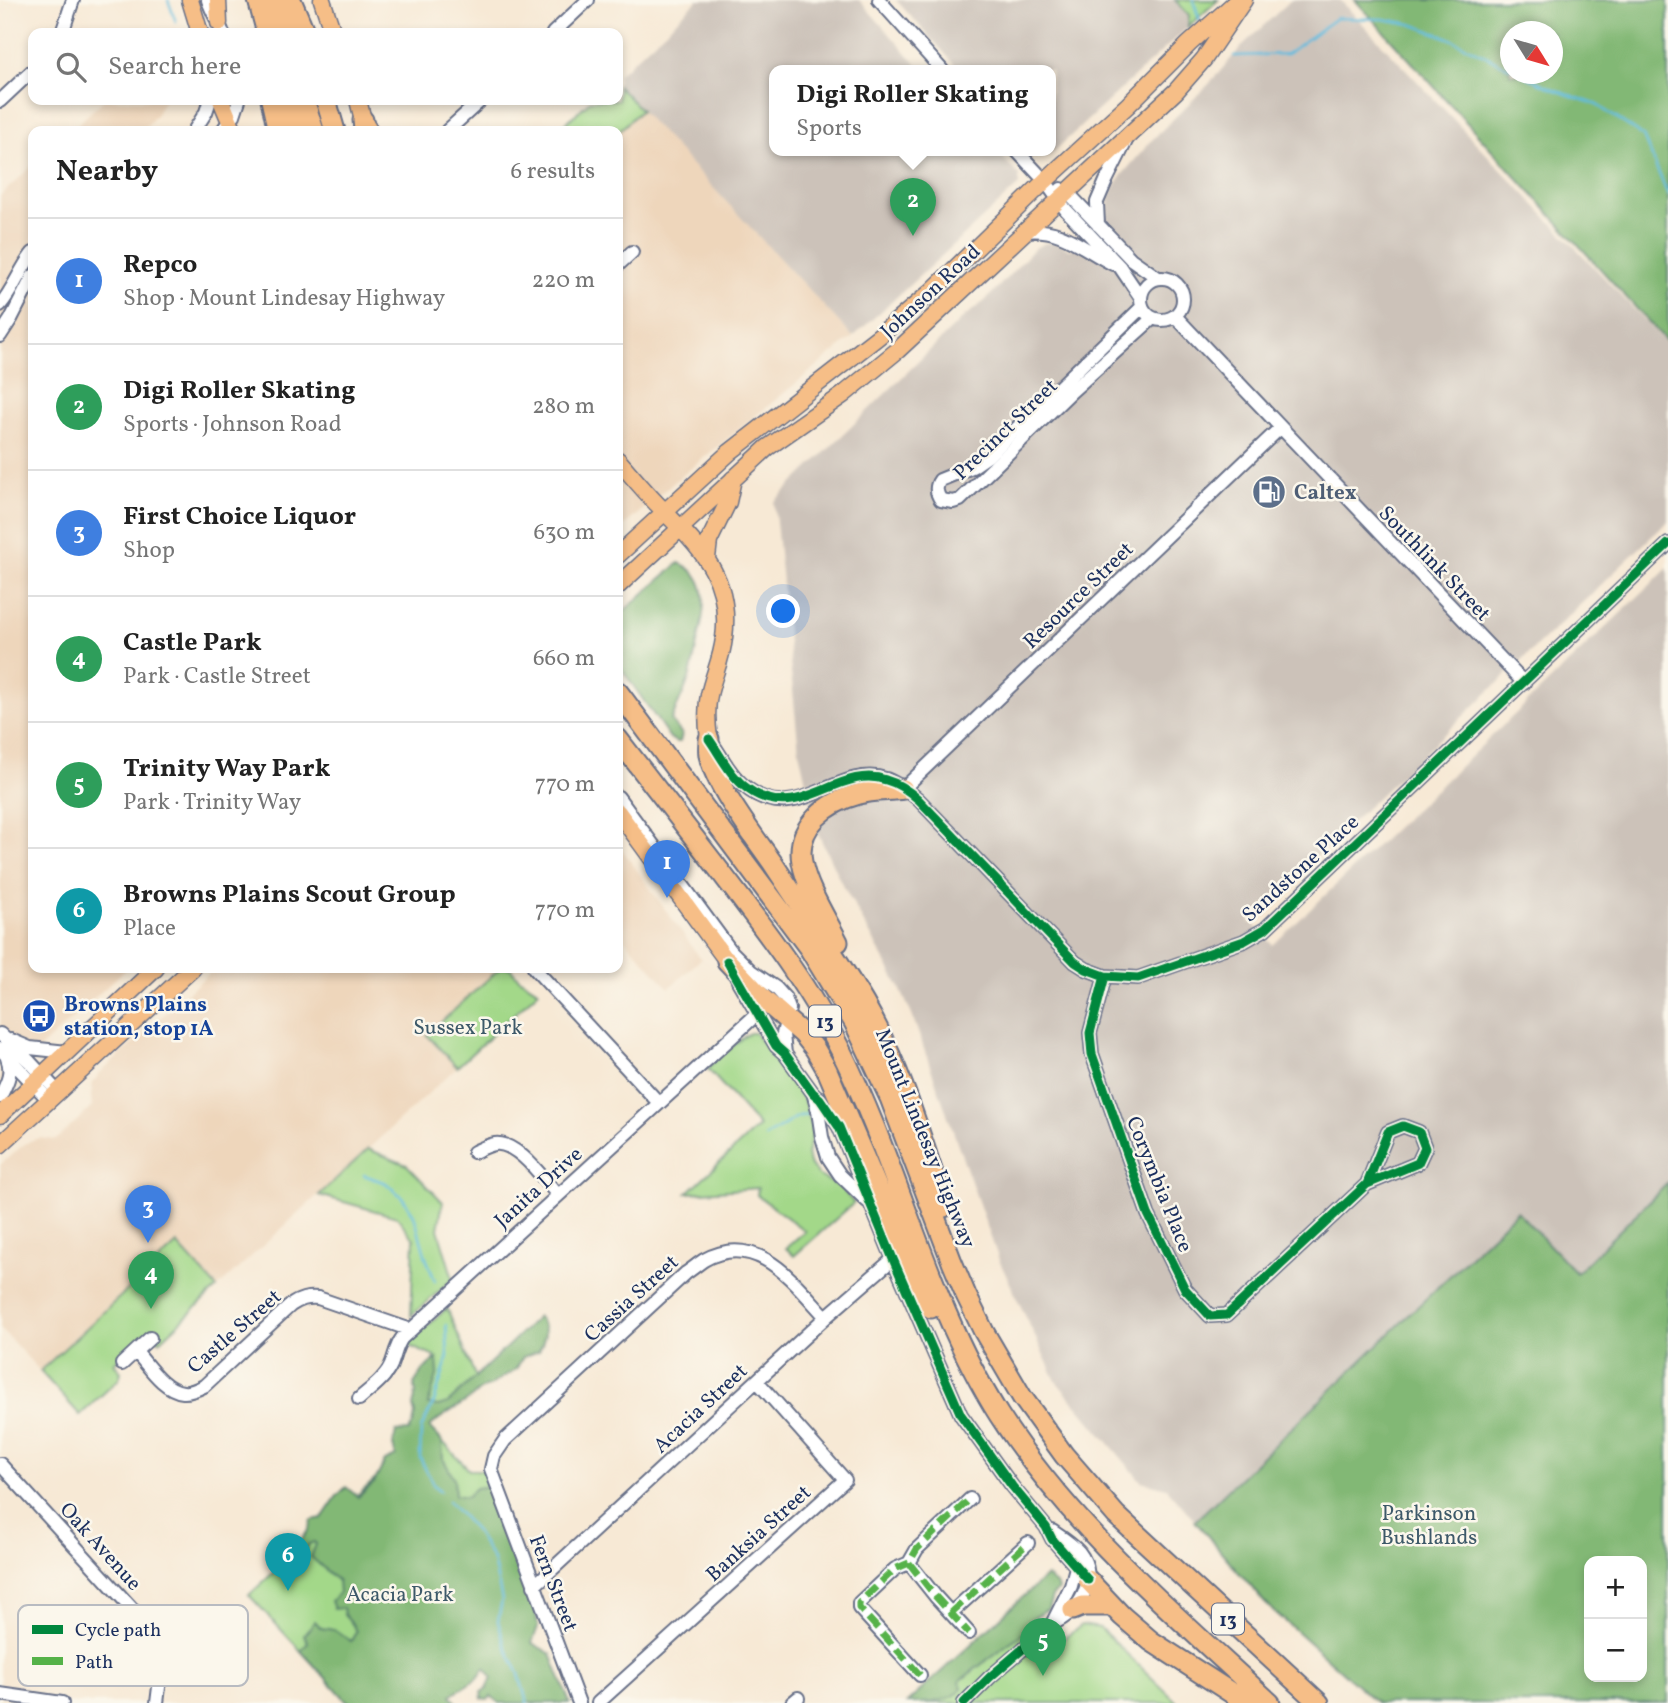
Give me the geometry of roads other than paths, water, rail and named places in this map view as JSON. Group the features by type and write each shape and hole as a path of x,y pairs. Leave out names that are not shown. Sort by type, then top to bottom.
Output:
{"highway":[{"path":"256,0 253,10 257,28"},
{"path":"256,0 265,28"},
{"path":"276,0 284,28"},
{"path":"291,0 303,28"},
{"path":"272,105 277,126"},
{"path":"287,105 294,126"},
{"path":"306,105 312,126"},
{"path":"327,105 334,126"},
{"name":"Mount Lindesay Highway","path":"623,699 795,929 833,985 890,1098 952,1262 984,1332 1022,1397 1064,1455 1116,1515 1319,1703"},
{"path":"709,738 709,753 723,788 864,1004 888,1052 917,1122 953,1235 952,1262"},
{"name":"Mount Lindesay Highway","path":"623,745 762,925 823,1018 869,1113 927,1266 974,1373 1001,1416 1076,1517 1270,1703"},
{"path":"864,1004 858,984 804,873 801,846 812,822 837,803 859,794 903,789"},
{"path":"727,961 758,994 803,1034 820,1058 922,1290 961,1359 974,1373"},
{"path":"1082,1574 1112,1606 1162,1649 1247,1703"},
{"path":"1073,1611 1083,1606 1112,1606"}],"main road":[{"path":"190,0 198,28"},
{"path":"218,0 221,28"},
{"path":"322,0 331,28"},
{"path":"333,0 341,28"},
{"name":"Johnson Road","path":"623,550 730,452 880,336 931,292 1238,0"},
{"name":"Johnson Road","path":"623,581 767,448 843,395 889,358 1063,197 1176,91 1204,59 1244,0"},
{"path":"222,105 228,126"},
{"path":"352,105 362,126"},
{"path":"359,105 363,126"},
{"path":"623,466 707,558 719,582 726,620 724,640 708,698 709,738"},
{"path":"707,558 709,541 728,502 733,479"},
{"path":"623,819 727,961"},
{"path":"0,1115 151,973"},
{"path":"0,1145 188,973"}],"street":[{"path":"63,28 73,0"},
{"path":"208,0 213,16 221,28"},
{"path":"557,28 588,0"},
{"path":"879,0 938,65"},
{"path":"0,101 28,74"},
{"path":"197,126 208,105"},
{"path":"230,126 237,105"},
{"path":"452,126 476,105"},
{"path":"1098,225 1100,195 1130,134"},
{"path":"1022,156 1045,181 1098,225 1131,259 1158,278 1175,282 1182,291 1183,304 1175,316 1165,320 1153,318 1145,312 1120,267 1063,197"},
{"path":"1026,231 1040,229 1063,235 1120,267"},
{"path":"623,260 632,252"},
{"path":"0,305 9,295 28,259"},
{"path":"1141,302 1146,285 1158,278"},
{"path":"0,336 28,286"},
{"name":"Precinct Street","path":"1141,302 1111,347 960,499 953,502 941,500 936,489 940,480 972,467 988,456 1111,347 1153,318"},
{"name":"Southlink Street","path":"1175,316 1524,683"},
{"name":"Resource Street","path":"903,789 1280,428"},
{"name":"Sandstone Place","path":"709,738 729,771 740,783 769,800 779,802 800,799 863,778 887,780 918,799 1075,962 1105,976 1138,978 1244,941 1265,929 1668,544"},
{"path":"623,804 732,951 751,971 786,998 789,1009 783,1034 785,1054"},
{"path":"727,961 776,1046 785,1054 839,1127 866,1190 869,1204 961,1415 1012,1486 1046,1527 1076,1549 1084,1561 1084,1595 1073,1611 1052,1623 989,1677 964,1703"},
{"path":"539,973 659,1103"},
{"name":"Corymbia Place","path":"1105,976 1090,1032 1092,1054 1148,1214 1185,1289 1210,1316 1227,1315 1367,1184 1419,1163 1425,1148 1419,1132 1403,1126 1388,1132 1367,1184"},
{"name":"Janita Drive","path":"359,1399 384,1376 391,1366 398,1344 411,1331 757,1014"},
{"path":"2,1044 67,1052"},
{"path":"2,1044 53,1096"},
{"path":"0,1097 11,1066 2,1044"},
{"path":"813,1093 825,1150 834,1167 869,1204"},
{"path":"474,1152 495,1144 506,1144 516,1150 558,1195"},
{"path":"834,1167 841,1162 848,1149"},
{"name":"Cassia Street","path":"494,1475 491,1469 494,1456 505,1440 686,1273 705,1260 722,1253 745,1252 765,1258 784,1271 826,1317"},
{"name":"Acacia Street","path":"534,1586 826,1317 893,1259"},
{"name":"Castle Street","path":"136,1352 164,1383 183,1392 204,1386 300,1299 318,1298 411,1331"},
{"path":"122,1364 150,1338"},
{"name":"Banksia Street","path":"598,1703 845,1480 757,1381"},
{"name":"Oak Avenue","path":"0,1464 129,1605"},
{"name":"Fern Street","path":"494,1475 579,1703"},
{"path":"920,1675 859,1608 859,1602 895,1569 909,1563 917,1549 970,1499"},
{"path":"951,1613 1028,1543"},
{"path":"909,1563 969,1633"},
{"path":"1052,1623 1071,1586 1082,1574"},
{"path":"0,1694 61,1703"}],"waterway":[{"path":"168,0 176,22"},
{"path":"1193,0 1200,21"},
{"path":"1234,56 1287,54 1336,18 1383,19 1411,24 1449,38 1500,63"},
{"path":"1542,84 1597,105 1643,136 1668,195"},
{"path":"765,1137 797,1117 807,1114"},
{"path":"364,1175 386,1183 402,1197 414,1215 435,1281"},
{"path":"440,1491 433,1484 420,1458 421,1429 434,1402 448,1356 446,1325"},
{"path":"448,1501 474,1529 493,1560 502,1600 498,1621 504,1643 519,1674 527,1703"}],"place":[{"name":"Digi Roller Skating","path":"913,236"},
{"name":"Caltex","path":"1269,492"},
{"name":"Repco","path":"667,898"},
{"name":"Browns Plains station, stop 1A","path":"39,1016"},
{"name":"First Choice Liquor","path":"148,1243"},
{"name":"Castle Park","path":"151,1309"},
{"name":"Browns Plains Scout Group","path":"288,1591"},
{"name":"Trinity Way Park","path":"1043,1676"}],"park label":[{"name":"Sussex Park","path":"468,1027"},
{"name":"Parkinson Bushlands","path":"1429,1525"},
{"name":"Acacia Park","path":"400,1594"}]}
